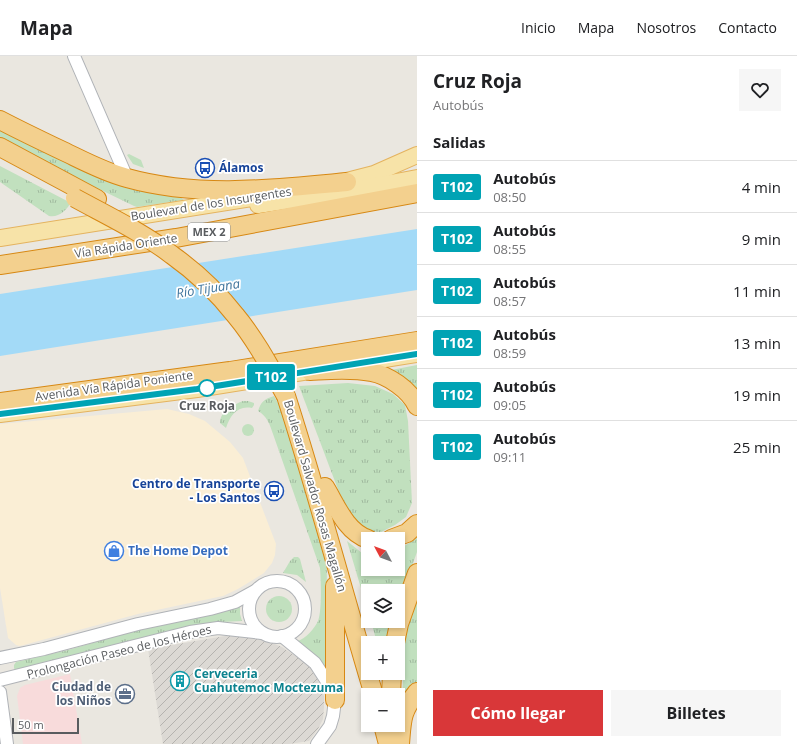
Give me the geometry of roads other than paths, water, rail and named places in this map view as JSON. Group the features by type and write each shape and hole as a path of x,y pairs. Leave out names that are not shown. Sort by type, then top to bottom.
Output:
{"highway":[{"path":"0,120 94,166 127,178 164,185 221,191 267,190 347,182"},
{"name":"Boulevard Salvador Rosas Magallón","path":"0,147 154,228 179,246 206,269 245,311 276,356 325,487 368,636"},
{"name":"Boulevard Salvador Rosas Magallón","path":"0,158 124,224 173,255 217,294 237,316 255,341 290,395 300,441 372,688"},
{"name":"Vía Rápida Oriente","path":"0,265 176,238 417,193"},
{"name":"Avenida Vía Rápida Poniente","path":"0,402 230,371 417,341"},
{"path":"310,371 354,370 373,372 401,386 417,406"},
{"path":"325,487 350,528 361,537"},
{"path":"405,534 417,524"},
{"path":"335,559 335,700"},
{"path":"396,636 399,624 417,573"},
{"path":"399,744 404,712 417,692"},
{"path":"385,732 388,744"},
{"path":"395,732 399,744"}],"main road":[{"name":"Boulevard de los Insurgentes","path":"0,238 347,182 374,174 417,155"},
{"name":"Boulevard de los Insurgentes","path":"0,246 342,192 417,178"},
{"name":"Avenida Vía Rápida Poniente","path":"0,414 197,389 417,354"}],"street":[{"path":"74,56 127,178"},
{"path":"276,581 284,582 292,586 299,592 304,604 304,616 301,623 289,634 282,636 275,637 262,633 256,628 249,614 250,602 255,591 260,586 276,581"},
{"name":"Prolongación Paseo de los Héroes","path":"0,658 44,649 138,624 216,607 235,602 255,591"},
{"name":"Prolongación Paseo de los Héroes","path":"0,680 190,632 218,628 262,633"},
{"path":"282,636 315,663 326,680 335,700 330,726 317,744"},
{"path":"0,692 7,744"}],"water":[{"name":"Río Tijuana","path":"417,229 417,290 0,356 0,294"}],"place":[{"name":"Álamos","path":"205,168"},
{"name":"Cruz Roja","path":"207,388"},
{"name":"Centro de Transporte - Los Santos","path":"274,491"},
{"name":"The Home Depot","path":"114,551"},
{"name":"Cerveceria Cuahutemoc Moctezuma","path":"180,681"},
{"name":"Ciudad de los Niños","path":"125,694"}]}
